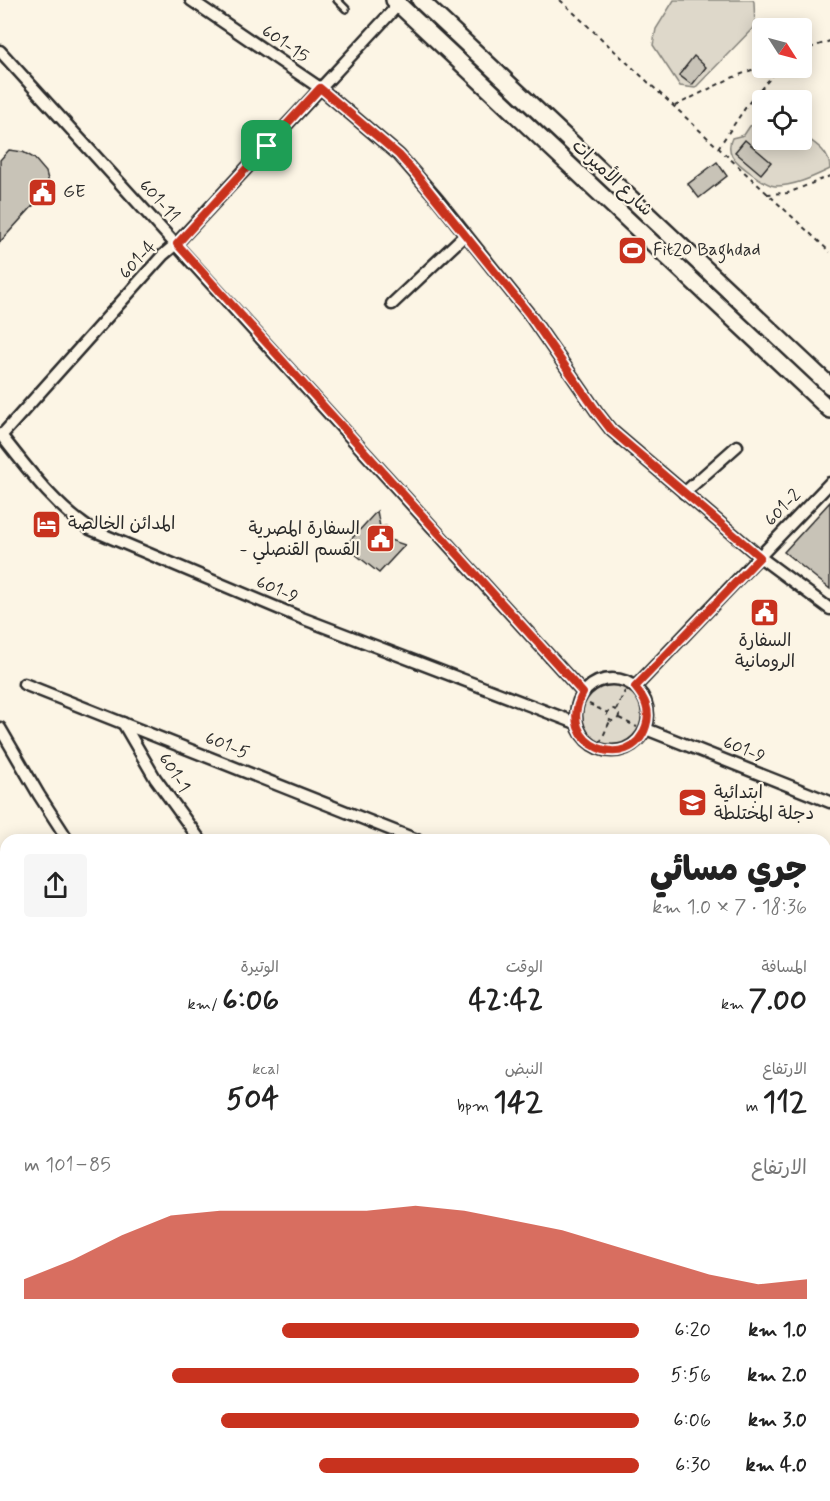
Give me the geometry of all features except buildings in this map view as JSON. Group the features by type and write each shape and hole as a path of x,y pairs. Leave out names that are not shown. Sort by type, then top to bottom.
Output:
{"street":[{"name":"601-15","path":"191,0 320,88 399,155 529,314 611,430 760,557 830,609"},
{"name":"شارع الأميرات","path":"420,0 830,386"},
{"name":"601-4","path":"1,435 163,255 177,244 320,88 396,2"},
{"name":"شارع الأميرات","path":"396,2 830,410"},
{"name":"601-11","path":"0,51 177,244 584,697"},
{"path":"392,304 465,235"},
{"name":"601-9","path":"1,435 53,500 90,530 299,618 576,723"},
{"path":"684,494 737,446"},
{"name":"601-2","path":"631,688 830,483"},
{"path":"608,679 618,680 631,688 643,696 647,706 648,718 640,739 620,751 609,752 597,749 580,734 576,723 578,702 590,686 608,679"},
{"name":"601-5","path":"24,684 397,834"},
{"name":"601-1","path":"123,723 155,778 196,834"},
{"path":"0,728 64,834"},
{"name":"601-9","path":"643,728 830,802"}],"lane":[{"path":"337,0 346,9"}],"path":[{"path":"560,0 830,252"},
{"path":"812,47 830,41"},
{"path":"674,107 752,70"},
{"path":"718,148 748,104 770,78"},
{"path":"767,194 788,193 830,176"},
{"path":"608,713 616,710 631,688"},
{"path":"584,697 608,713 610,720 600,743"},
{"path":"616,710 619,718"},
{"path":"619,718 643,728"},
{"path":"610,720 616,721 619,718"}],"shaded area":[{"path":"674,0 753,0 754,2 755,18 752,18 752,29 695,88 680,86 653,45 656,29"},
{"path":"752,126 752,150 812,150 812,141 824,152 830,169 782,186 765,182 740,164 732,156 730,149 732,138 744,135"},
{"path":"612,685 629,690 637,698 642,715 637,732 629,740 612,745 595,740 587,732 582,715 587,698 595,690"}],"place":[{"name":"GE","path":"42,192"},
{"name":"Fit20 Baghdad","path":"632,250"},
{"name":"المدائن الخالصة","path":"47,524"},
{"name":"السفارة المصرية - القسم القنصلي","path":"381,539"},
{"name":"السفارة الرومانية","path":"765,612"},
{"name":"ابتدائية دجلة المختلطة","path":"693,803"}],"route":[{"path":"320,88 380,138 399,155 438,200 529,314 611,430 760,557 635,687 643,696 648,718 646,729 640,739 631,746 620,751 609,752 597,749 588,743 580,734 576,723 578,702 583,693 177,244 267,146 320,88"}]}
